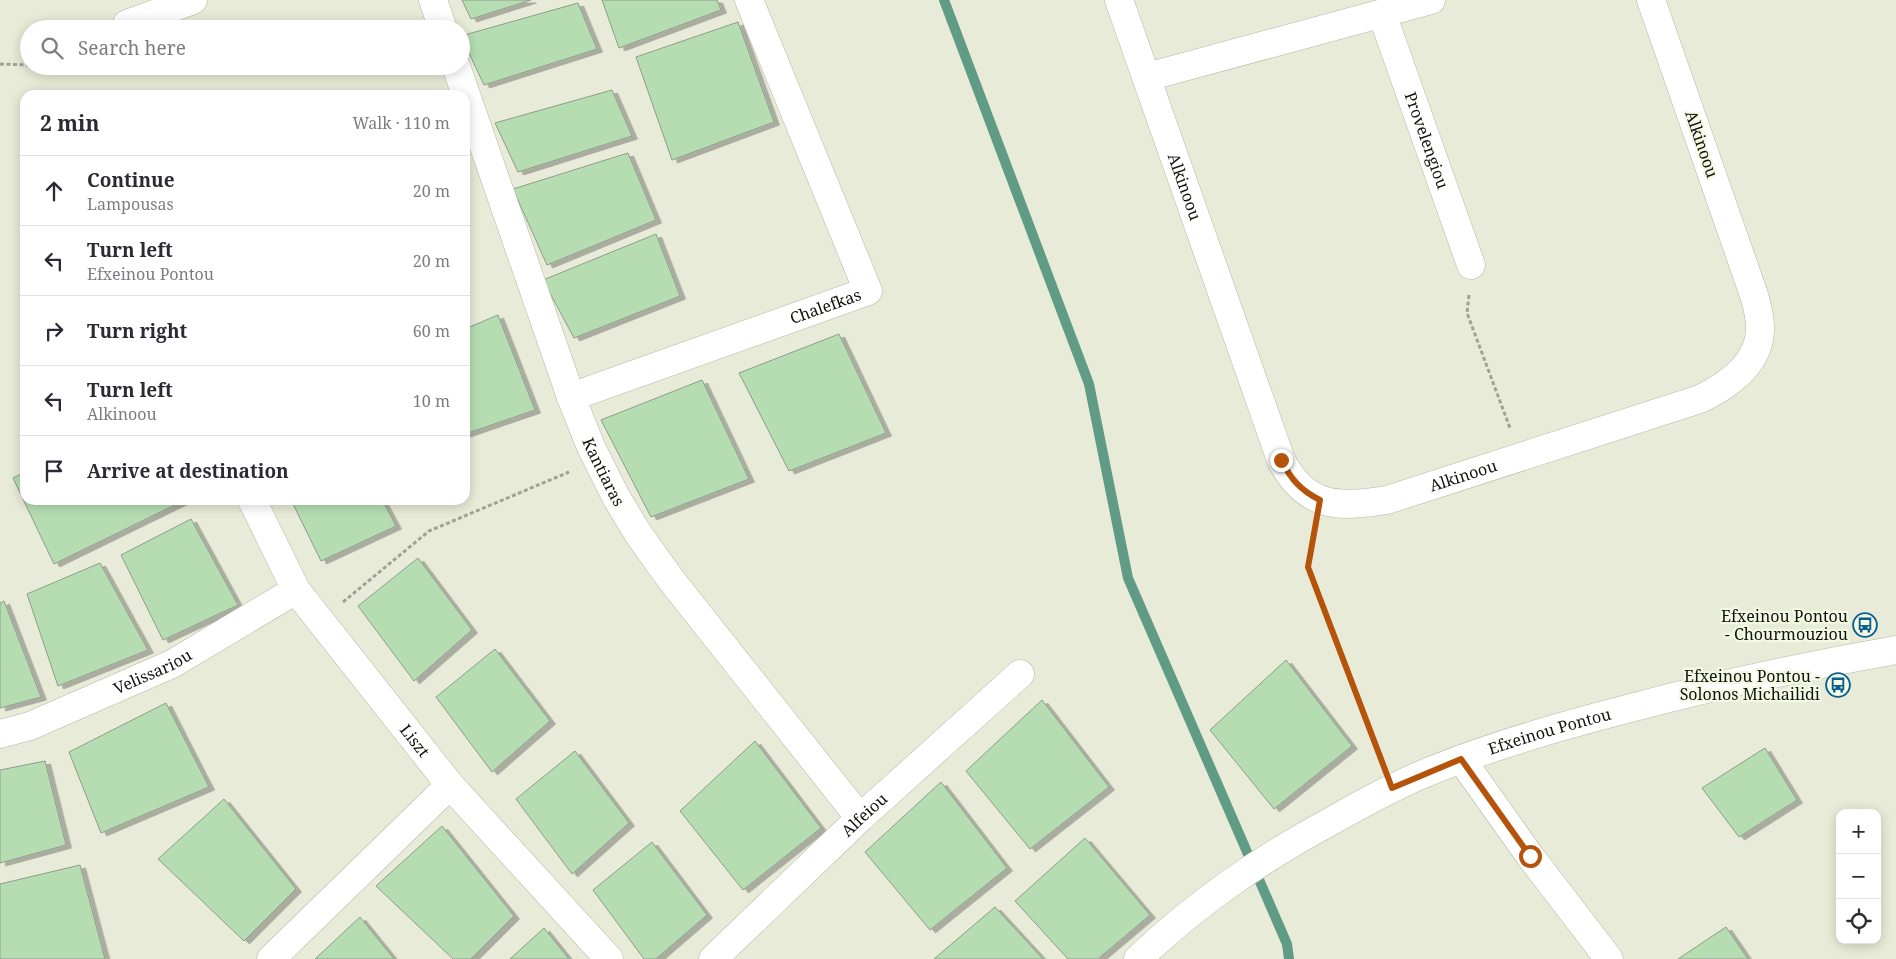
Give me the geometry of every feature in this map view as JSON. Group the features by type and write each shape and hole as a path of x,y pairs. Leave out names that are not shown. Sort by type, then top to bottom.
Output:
{"street":[{"path":"138,20 193,0"},
{"path":"434,0 441,20"},
{"name":"Chalefkas","path":"571,397 868,291 749,0"},
{"name":"Alkinoou","path":"1119,0 1281,460 1289,475 1307,493 1320,500 1353,504 1387,500 1700,399 1717,391 1743,370 1752,357 1758,343 1760,328 1754,295 1651,0"},
{"path":"1147,77 1431,0"},
{"name":"Provelengiou","path":"1382,14 1471,265"},
{"name":"Kantiaras","path":"459,75 464,90"},
{"name":"Kantiaras","path":"470,106 571,397 598,460 639,535 672,582 860,818"},
{"name":"Liszt","path":"254,505 296,590 320,621 450,785 609,959"},
{"name":"Velissariou","path":"0,734 30,726 172,664 296,590"},
{"name":"Efxeinou Pontou","path":"1138,959 1164,935 1236,877 1271,854 1392,788 1461,759 1521,738 1701,689 1820,663 1896,650"},
{"name":"Alfeiou","path":"713,959 860,818 1020,674"},
{"path":"1461,759 1530,856 1609,959"},
{"path":"271,959 450,785"}],"path":[{"path":"0,64 20,64"},
{"path":"1471,265 1467,313 1521,456"},
{"path":"320,621 429,531 598,460"},
{"path":"1320,500 1308,567 1392,788"}],"building":[{"path":"462,0 531,0 471,19"},
{"path":"602,0 717,0 721,10 619,48"},
{"path":"578,3 597,49 484,85 470,55 470,33"},
{"path":"738,22 774,122 672,160 636,57"},
{"path":"612,90 632,136 518,172 495,123"},
{"path":"628,153 656,220 547,265 513,189"},
{"path":"656,234 680,296 574,338 543,280"},
{"path":"498,315 535,410 470,432 470,327"},
{"path":"839,334 886,433 789,471 739,373"},
{"path":"702,380 749,479 651,517 601,420"},
{"path":"20,474 20,493 13,478"},
{"path":"26,505 175,505 54,564"},
{"path":"293,505 385,505 396,526 321,561"},
{"path":"191,519 238,605 163,640 121,555"},
{"path":"418,558 472,630 414,681 358,606"},
{"path":"100,563 148,650 58,686 27,594"},
{"path":"4,601 41,697 0,708 0,603"},
{"path":"495,649 550,721 492,772 436,697"},
{"path":"1286,660 1352,746 1274,809 1210,730"},
{"path":"1042,700 1109,787 1030,849 966,771"},
{"path":"166,703 209,787 101,833 69,752"},
{"path":"755,741 821,828 743,890 680,811"},
{"path":"1765,748 1797,800 1739,837 1702,788"},
{"path":"575,751 629,823 572,874 516,799"},
{"path":"45,761 66,845 0,863 0,770"},
{"path":"941,782 1007,868 930,930 865,852"},
{"path":"224,799 296,889 244,941 158,859"},
{"path":"442,826 514,916 471,959 453,959 376,886"},
{"path":"1085,838 1150,915 1098,959 1068,959 1015,901"},
{"path":"652,842 707,915 656,959 644,959 593,890"},
{"path":"80,865 105,959 0,959 0,884"},
{"path":"995,907 1043,959 934,959"},
{"path":"360,917 394,959 315,959"},
{"path":"1726,927 1748,959 1678,959"},
{"path":"544,928 569,959 510,959"}],"waterway":[{"path":"944,0 1089,384 1128,578 1287,944 1289,959"}],"place":[{"name":"Efxeinou Pontou - Chourmouziou","path":"1865,625"},
{"name":"Efxeinou Pontou - Solonos Michailidi","path":"1838,685"}],"route":[{"path":"1281,460 1297,485 1320,500 1308,567 1392,788 1461,759 1530,856"}]}
